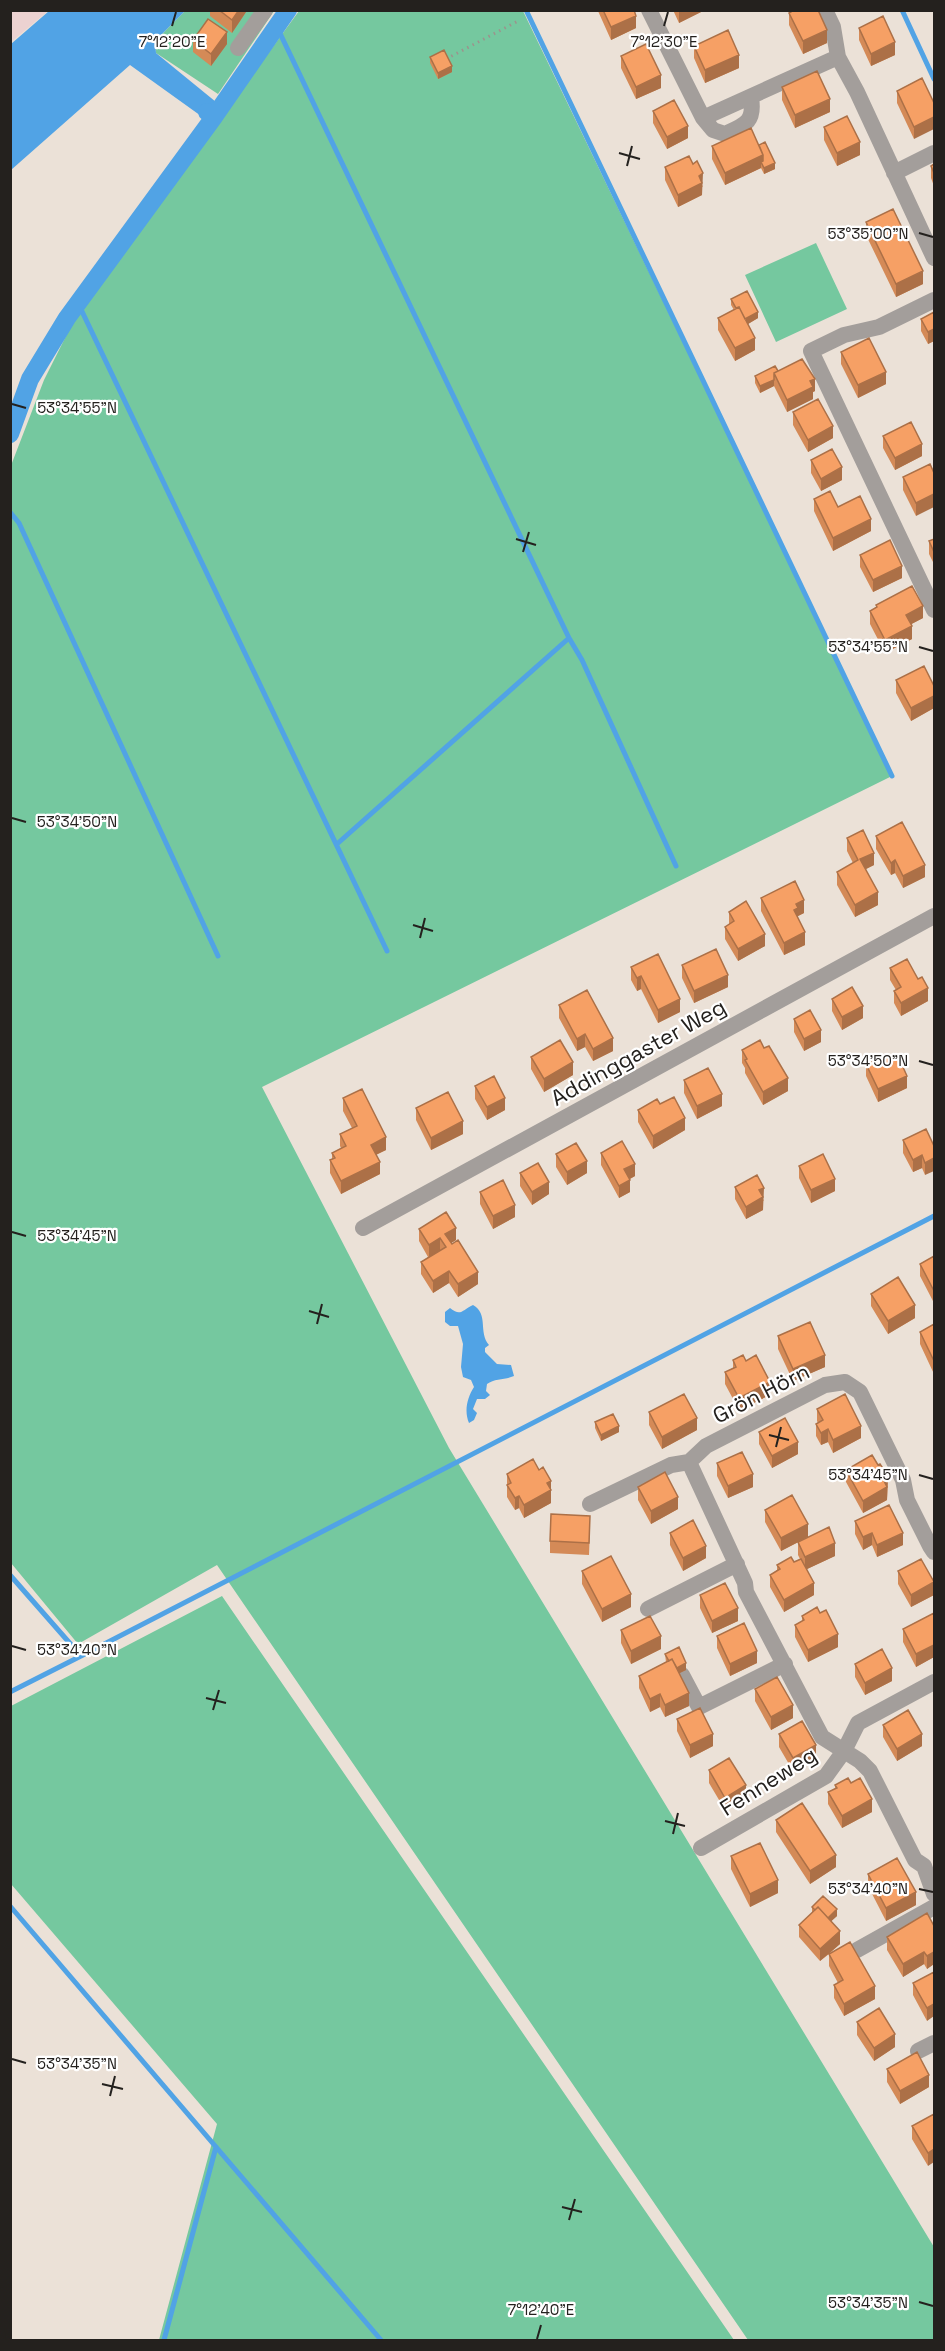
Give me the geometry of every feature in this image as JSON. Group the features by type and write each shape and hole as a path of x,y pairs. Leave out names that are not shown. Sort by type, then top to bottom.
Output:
{"street":[{"path":"238,48 265,10"},
{"path":"649,10 703,118 713,130 725,134 747,124 753,111 751,98"},
{"path":"825,10 833,27 838,57 857,92 934,258"},
{"path":"703,118 838,57"},
{"path":"894,173 934,153"},
{"path":"934,300 879,327 844,335 811,351 934,610"},
{"name":"Addinggaster Weg","path":"363,1228 934,916"},
{"name":"Grön Hörn","path":"590,1504 671,1465 689,1462 706,1446 825,1385 845,1382 860,1392 903,1480 912,1510 934,1552"},
{"path":"689,1462 737,1564 750,1601 772,1646 780,1653 822,1737 870,1771 915,1860 929,1863 934,1894"},
{"path":"648,1609 737,1564"},
{"path":"682,1675 699,1707 785,1664"},
{"name":"Fenneweg","path":"701,1848 826,1776 844,1751 858,1723 934,1682"},
{"path":"857,1950 934,1907"},
{"path":"918,2051 934,2043"}],"path":[{"path":"446,59 520,20"}],"shaded area":[{"path":"11,11 48,11 11,42"}],"green space":[{"path":"185,11 274,11 218,94 156,53 155,41"},
{"path":"299,11 523,11 892,776 262,1087 449,1448 934,2247 934,2340 748,2340 217,1565 78,1644 11,1563 10,468 44,380 75,318"},
{"path":"816,243 847,309 776,342 745,275"},
{"path":"222,1596 734,2340 159,2340 217,2124 11,1884 11,1706"}],"water":[{"path":"49,11 185,11 155,41 156,53 227,111 215,126 130,65 11,170 11,44"},
{"path":"473,1305 481,1313 484,1335 489,1345 485,1348 485,1352 497,1364 511,1365 514,1376 487,1384 486,1391 490,1395 485,1399 477,1399 473,1409 477,1413 474,1420 469,1423 467,1405 474,1387 471,1380 463,1377 461,1367 463,1344 458,1326 450,1326 445,1322 445,1312 450,1308 462,1312"}],"building":[{"path":"219,10 239,10 232,20"},
{"path":"603,10 634,10 636,16 611,27"},
{"path":"794,10 818,10 827,30 803,41 789,13"},
{"path":"883,16 895,42 871,54 859,28"},
{"path":"208,19 227,32 211,54 193,40"},
{"path":"728,30 739,55 705,70 694,46"},
{"path":"646,44 661,75 636,87 621,56"},
{"path":"444,50 452,66 438,73 430,57"},
{"path":"817,71 830,99 795,115 782,87"},
{"path":"922,78 934,103 934,117 914,127 897,91"},
{"path":"674,100 688,126 667,137 653,111"},
{"path":"847,116 860,142 837,153 824,127"},
{"path":"751,128 763,155 725,173 712,146"},
{"path":"765,142 775,163 764,168 759,145"},
{"path":"689,156 693,164 697,161 703,173 699,176 702,183 678,195 665,167"},
{"path":"893,209 923,271 896,284 866,222"},
{"path":"747,291 758,312 745,319 739,307 736,308 731,299"},
{"path":"739,307 755,338 735,348 718,318"},
{"path":"934,312 934,329 928,332 921,319"},
{"path":"869,338 886,372 858,385 841,352"},
{"path":"802,359 815,379 810,381 813,387 787,400 774,373"},
{"path":"775,366 778,371 774,373 774,380 760,386 755,376"},
{"path":"818,399 833,426 808,440 793,412"},
{"path":"911,422 922,444 895,458 883,436"},
{"path":"832,449 842,467 821,479 811,460"},
{"path":"930,464 934,473 934,494 916,503 903,477"},
{"path":"830,491 838,507 860,496 871,519 833,538 814,499"},
{"path":"934,539 934,552 929,541"},
{"path":"890,540 902,566 873,580 860,555"},
{"path":"912,586 923,606 906,615 912,626 885,640 870,611 877,607 876,605"},
{"path":"924,666 934,686 934,696 911,708 896,680"},
{"path":"902,822 925,865 903,876 895,860 891,863 876,836"},
{"path":"863,830 874,853 860,859 878,892 855,905 837,872 858,860 847,838"},
{"path":"795,881 804,900 796,904 798,908 794,910 805,932 784,943 761,898"},
{"path":"746,901 765,934 738,949 725,927 734,921 729,912"},
{"path":"716,949 728,975 694,991 682,965"},
{"path":"658,954 680,999 658,1010 641,976 637,978 631,967"},
{"path":"907,959 918,979 922,977 928,988 901,1003 894,991 901,987 890,968"},
{"path":"852,987 863,1006 842,1017 832,999"},
{"path":"587,990 613,1038 593,1049 585,1034 577,1039 559,1005"},
{"path":"810,1010 821,1030 804,1039 794,1019"},
{"path":"560,1040 573,1062 544,1079 531,1057"},
{"path":"760,1040 764,1048 769,1046 788,1078 763,1092 742,1050"},
{"path":"887,1054 890,1059 898,1056 907,1076 878,1089 866,1064"},
{"path":"708,1068 722,1094 697,1106 684,1080"},
{"path":"494,1076 505,1098 487,1107 475,1086"},
{"path":"362,1089 386,1137 371,1145 380,1162 341,1181 330,1160 335,1158 332,1153 346,1146 340,1134 357,1126 343,1098"},
{"path":"448,1092 463,1121 431,1138 416,1108"},
{"path":"674,1097 685,1118 653,1136 638,1110 657,1099 660,1104"},
{"path":"926,1129 934,1146 934,1158 925,1163 922,1155 913,1160 903,1140"},
{"path":"622,1141 635,1164 624,1169 630,1180 619,1186 601,1153"},
{"path":"576,1143 587,1161 567,1172 556,1154"},
{"path":"823,1154 835,1179 811,1190 799,1166"},
{"path":"538,1163 549,1182 532,1192 520,1173"},
{"path":"757,1175 764,1188 759,1190 763,1197 746,1207 735,1187"},
{"path":"503,1180 515,1205 493,1216 480,1192"},
{"path":"446,1212 456,1228 445,1234 452,1244 458,1240 478,1272 458,1284 449,1271 433,1281 421,1262 446,1247 440,1238 429,1245 419,1229"},
{"path":"934,1256 934,1291 920,1264"},
{"path":"898,1277 915,1305 888,1321 871,1294"},
{"path":"810,1322 825,1355 793,1369 778,1336"},
{"path":"934,1324 934,1361 920,1332"},
{"path":"743,1355 746,1361 756,1355 770,1382 739,1398 725,1372 736,1367 733,1360"},
{"path":"684,1394 697,1418 662,1437 649,1412"},
{"path":"845,1394 861,1426 833,1440 828,1429 821,1433 816,1424 823,1420 817,1409"},
{"path":"613,1414 619,1426 601,1435 595,1422"},
{"path":"785,1418 798,1442 772,1456 759,1432"},
{"path":"742,1452 753,1474 728,1486 717,1463"},
{"path":"872,1455 888,1476 883,1479 887,1487 863,1501 846,1470"},
{"path":"533,1459 539,1470 543,1467 551,1481 547,1483 551,1490 524,1505 519,1496 515,1498 507,1485 511,1483 507,1474"},
{"path":"665,1472 678,1497 651,1511 638,1487"},
{"path":"792,1495 808,1524 781,1538 765,1510"},
{"path":"889,1505 903,1533 877,1545 872,1533 863,1537 855,1521"},
{"path":"551,1514 590,1516 589,1543 550,1541"},
{"path":"693,1520 706,1546 683,1558 670,1533"},
{"path":"829,1527 835,1543 805,1557 798,1542"},
{"path":"611,1556 631,1594 602,1609 582,1571"},
{"path":"791,1557 794,1562 801,1559 814,1583 784,1600 770,1575 780,1569 777,1565"},
{"path":"921,1559 934,1582 911,1595 898,1571"},
{"path":"725,1583 738,1608 712,1621 700,1595"},
{"path":"817,1607 820,1613 826,1610 838,1634 808,1650 795,1625 804,1620 802,1616"},
{"path":"934,1613 934,1645 916,1654 903,1629"},
{"path":"650,1616 661,1636 631,1651 621,1630"},
{"path":"744,1623 757,1651 730,1664 717,1636"},
{"path":"679,1647 686,1663 677,1668 672,1659 669,1661 665,1654"},
{"path":"882,1649 892,1668 865,1683 855,1664"},
{"path":"672,1659 689,1693 665,1705 660,1694 650,1699 639,1676"},
{"path":"777,1677 793,1705 771,1717 755,1689"},
{"path":"700,1708 713,1734 690,1745 677,1719"},
{"path":"908,1710 922,1734 897,1749 883,1725"},
{"path":"802,1721 816,1745 793,1758 779,1734"},
{"path":"729,1758 746,1785 725,1798 709,1770"},
{"path":"848,1778 851,1783 860,1778 872,1799 842,1816 828,1792 837,1788 835,1785"},
{"path":"802,1803 836,1855 810,1871 776,1820"},
{"path":"760,1843 778,1880 750,1894 731,1856"},
{"path":"897,1858 916,1892 886,1908 868,1874"},
{"path":"823,1896 837,1909 828,1918 818,1907 815,1910 812,1907"},
{"path":"818,1907 840,1931 820,1949 799,1925"},
{"path":"927,1913 934,1926 934,1952 927,1956 924,1952 903,1964 887,1937"},
{"path":"850,1942 875,1986 844,2004 834,1985 843,1980 829,1954"},
{"path":"934,1972 934,2004 927,2008 913,1983"},
{"path":"879,2008 895,2034 874,2048 857,2022"},
{"path":"917,2052 929,2075 900,2091 887,2069"},
{"path":"934,2114 934,2149 928,2153 912,2126"}],"waterway":[{"path":"207,112 214,117 288,10"},
{"path":"526,10 892,776"},
{"path":"902,10 934,79"},
{"path":"277,27 569,638 337,844"},
{"path":"10,434 30,379 67,318 214,117"},
{"path":"78,303 387,951"},
{"path":"10,512 19,523 218,956"},
{"path":"569,638 582,660 676,866"},
{"path":"10,1575 81,1656 934,1216"},
{"path":"10,1692 81,1656"},
{"path":"10,1906 381,2340"},
{"path":"164,2340 216,2147"}]}
